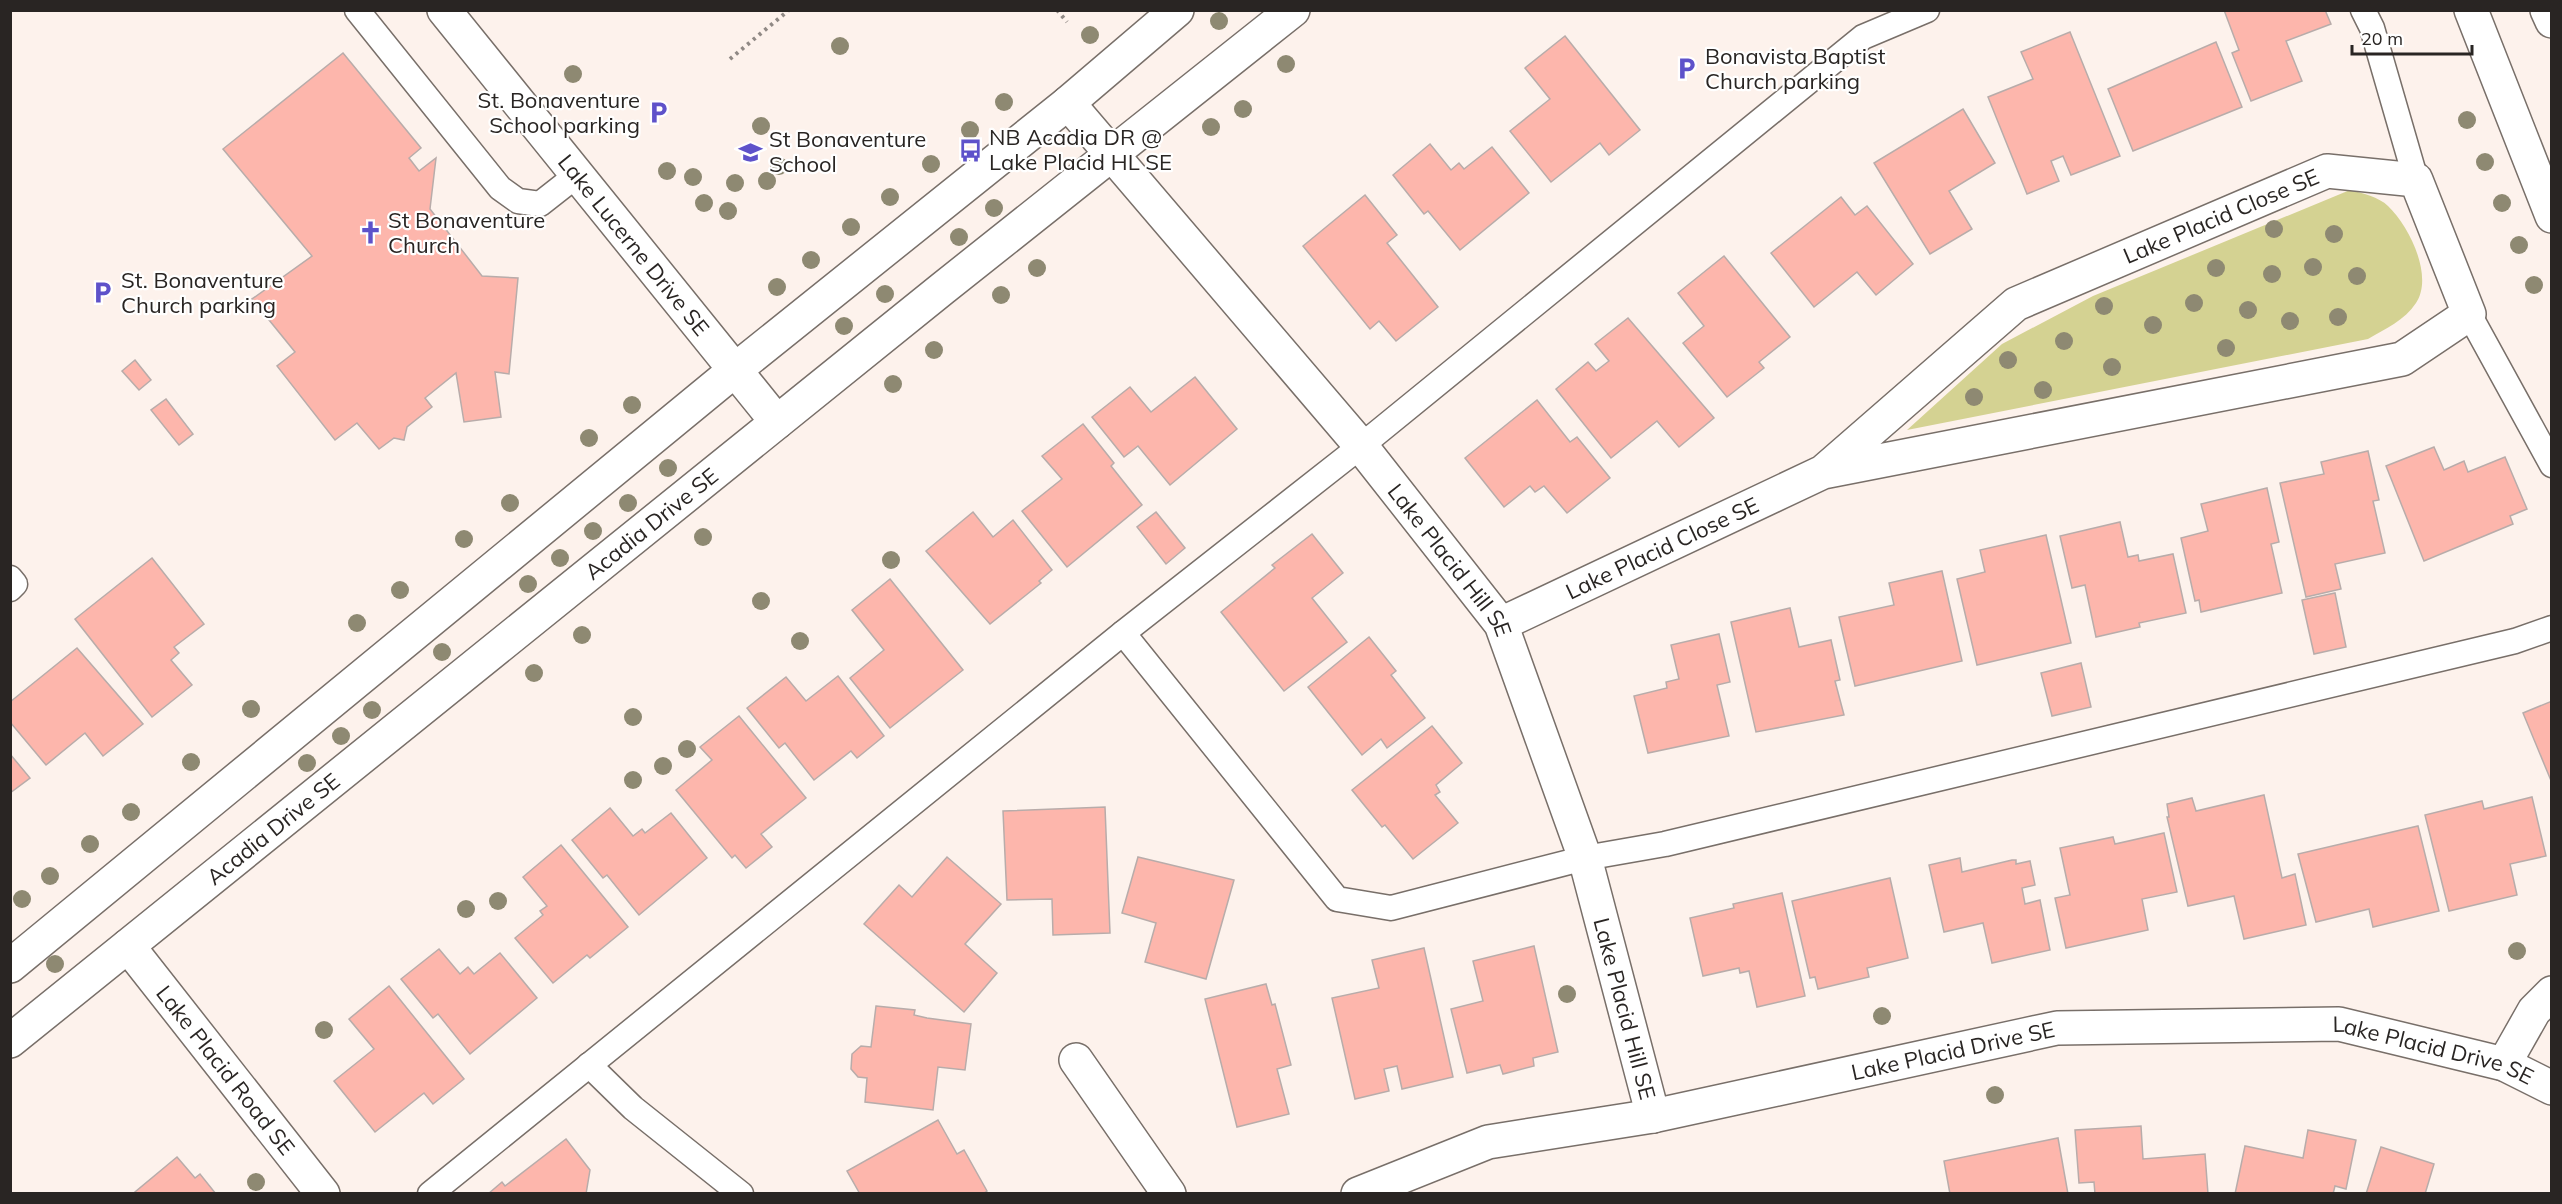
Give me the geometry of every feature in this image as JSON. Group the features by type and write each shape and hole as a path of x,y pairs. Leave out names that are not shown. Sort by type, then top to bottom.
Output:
{"street":[{"name":"Lake Lucerne Drive SE","path":"444,10 777,422"},
{"path":"10,966 735,370 1068,103 1177,10"},
{"name":"Acadia Drive SE","path":"10,1041 1110,154 1293,10"},
{"path":"2471,10 2552,216"},
{"path":"2547,10 2552,21"},
{"name":"Lake Placid Hill SE","path":"1068,103 1361,446 1501,624 1585,858 1653,1116"},
{"name":"Lake Placid Close SE","path":"1823,472 2016,304 2327,171 2416,180"},
{"path":"2416,180 2469,314"},
{"name":"Lake Placid Close SE","path":"1501,624 1823,472 2402,360 2469,314"},
{"name":"Lake Placid Road SE","path":"128,946 323,1194"},
{"path":"2504,1064 2534,1011 2552,993"},
{"name":"Lake Placid Drive SE","path":"1358,1194 1488,1142 1653,1116 2057,1028 2339,1024 2504,1064 2552,1088"},
{"path":"1076,1060 1169,1194"}],"lane":[{"path":"357,10 500,188 518,201 540,204 577,175"},
{"path":"430,1194 1123,633 1361,446 1863,37 1927,10"},
{"path":"2363,10 2372,28 2416,180"},
{"path":"2469,314 2552,465"},
{"path":"10,579 15,585 10,589"},
{"path":"1123,633 1337,899 1391,908 1585,858 1665,844 2515,641 2552,628"},
{"path":"590,1065 633,1108 741,1194"}],"path":[{"path":"730,59 789,10"},
{"path":"1057,10 1067,22"}],"shaded area":[{"path":"2350,190 2375,198 2388,206 2411,238 2421,266 2421,292 2416,303 2388,328 2368,339 1907,430 2002,344 2093,296"}],"building":[{"path":"2224,10 2325,10 2331,24 2286,41 2302,81 2251,101 2232,53 2239,50"},
{"path":"2070,32 2120,156 2071,175 2063,156 2051,161 2059,181 2027,194 1988,97 2033,79 2021,52"},
{"path":"1565,36 1640,130 1609,155 1600,143 1551,182 1510,131 1550,99 1525,68"},
{"path":"2216,42 2242,107 2133,151 2108,89"},
{"name":"St Bonaventure Church","path":"343,53 421,148 409,158 419,171 436,158 430,209 482,276 518,278 509,374 495,372 501,417 464,422 456,373 425,398 432,407 407,427 404,440 394,438 379,449 357,423 335,440 277,366 295,352 252,299 312,256 223,149"},
{"path":"1963,109 1995,163 1949,191 1972,229 1930,254 1874,163"},
{"path":"1430,144 1451,170 1459,163 1464,169 1492,147 1529,193 1460,250 1428,211 1424,214 1393,175"},
{"path":"1365,195 1397,235 1387,243 1438,307 1396,341 1379,321 1370,329 1303,246"},
{"path":"1841,197 1855,215 1867,206 1913,264 1876,295 1857,272 1814,307 1771,253"},
{"path":"1724,256 1790,337 1759,362 1764,368 1727,397 1683,343 1704,326 1678,293"},
{"path":"1628,318 1714,418 1679,447 1657,421 1611,458 1556,389 1588,362 1596,371 1609,361 1595,344"},
{"path":"135,360 151,380 139,390 122,371"},
{"path":"1195,377 1237,429 1170,485 1138,446 1124,457 1092,417 1130,387 1151,412"},
{"path":"166,399 193,434 179,445 151,410"},
{"path":"1537,400 1570,442 1577,437 1610,478 1567,513 1544,486 1535,492 1530,486 1504,507 1465,458"},
{"path":"1083,424 1114,463 1111,466 1142,505 1067,567 1022,511 1062,479 1042,456"},
{"path":"2434,447 2444,470 2464,461 2468,472 2505,457 2527,509 2510,516 2513,524 2424,561 2386,466"},
{"path":"2368,451 2379,500 2373,501 2385,553 2335,564 2341,589 2306,597 2280,483 2324,474 2321,462"},
{"path":"2267,488 2279,542 2271,544 2282,593 2201,612 2199,600 2195,601 2181,538 2208,531 2201,504"},
{"path":"973,512 993,537 1013,520 1052,570 1039,581 1041,583 990,624 926,551"},
{"path":"1156,512 1185,548 1166,564 1137,527"},
{"path":"2120,522 2128,557 2138,555 2139,561 2173,554 2186,613 2139,623 2140,627 2096,637 2085,585 2072,588 2060,536"},
{"path":"1312,534 1343,573 1312,598 1347,642 1284,691 1221,612 1275,568 1272,565"},
{"path":"2046,535 2071,643 1977,665 1957,579 1985,572 1980,550"},
{"path":"152,558 204,624 174,647 179,653 171,660 192,685 152,717 75,619"},
{"path":"1942,571 1962,661 1855,686 1839,617 1894,605 1889,583"},
{"path":"890,579 963,670 890,728 850,678 884,650 852,610"},
{"path":"2335,593 2346,647 2314,654 2302,600"},
{"path":"1790,608 1799,647 1831,640 1840,680 1835,681 1844,715 1756,732 1731,622"},
{"path":"1719,634 1730,682 1717,685 1729,736 1648,753 1634,696 1667,688 1666,682 1679,679 1671,645"},
{"path":"1369,637 1396,671 1391,675 1425,718 1387,748 1381,739 1362,755 1308,687"},
{"path":"77,648 143,724 103,756 85,733 46,765 10,722 10,702"},
{"path":"2081,663 2091,707 2052,716 2041,673"},
{"path":"838,676 884,736 857,758 851,751 814,780 785,743 779,748 747,708 786,677 806,701"},
{"path":"2552,701 2552,783 2523,713"},
{"path":"739,716 806,798 761,834 772,847 746,868 735,855 732,858 676,790 712,760 700,747"},
{"path":"1432,726 1462,763 1436,785 1440,792 1435,795 1458,823 1413,859 1385,825 1382,827 1352,790"},
{"path":"10,754 30,778 10,793"},
{"path":"2264,795 2282,878 2295,874 2306,925 2244,939 2234,896 2188,906 2167,817 2169,817 2167,804 2192,798 2196,811"},
{"path":"2532,797 2546,856 2510,864 2517,895 2449,911 2425,815 2482,801 2484,809"},
{"path":"1105,807 1110,933 1053,935 1052,899 1007,900 1003,811"},
{"path":"610,808 633,836 642,829 645,833 671,813 707,858 639,915 607,875 603,878 572,840"},
{"path":"2418,826 2439,911 2373,927 2369,909 2316,922 2298,854"},
{"path":"2164,833 2177,892 2142,899 2148,930 2066,948 2055,898 2070,895 2060,848 2113,837 2115,844"},
{"path":"561,845 628,927 590,958 587,955 553,983 515,938 543,915 540,911 547,906 523,877"},
{"path":"947,857 1001,904 965,944 997,973 964,1012 864,924 899,885 912,897"},
{"path":"1138,857 1234,880 1206,979 1145,962 1156,923 1122,913"},
{"path":"1960,858 1962,872 2012,860 2016,860 2016,864 2030,861 2035,885 2022,888 2025,904 2040,900 2050,950 1992,963 1983,923 1944,932 1929,865"},
{"path":"1890,878 1908,958 1867,968 1869,977 1818,989 1815,977 1810,978 1792,901"},
{"path":"1782,893 1805,996 1757,1007 1749,971 1740,973 1739,968 1703,976 1690,918 1734,908 1733,904"},
{"path":"1534,946 1558,1052 1533,1058 1534,1066 1503,1074 1500,1065 1467,1073 1451,1009 1483,1001 1473,961"},
{"path":"1424,948 1453,1077 1402,1089 1397,1066 1384,1069 1389,1091 1355,1099 1332,998 1379,988 1372,960"},
{"path":"439,949 460,974 468,967 474,974 500,953 537,998 470,1054 438,1014 433,1018 401,979"},
{"path":"1266,984 1272,1005 1275,1004 1291,1065 1277,1069 1289,1114 1237,1127 1205,999"},
{"path":"389,986 464,1079 433,1104 424,1093 375,1132 334,1081 374,1049 349,1019"},
{"path":"876,1006 915,1010 914,1015 971,1024 965,1070 938,1067 933,1110 865,1102 867,1078 858,1077 851,1069 852,1054 861,1046 871,1047"},
{"path":"938,1120 957,1154 964,1150 987,1191 983,1194 860,1194 847,1171"},
{"path":"2141,1126 2143,1159 2205,1154 2208,1194 2095,1194 2094,1182 2079,1183 2075,1130"},
{"path":"2308,1130 2356,1140 2346,1189 2335,1186 2333,1194 2235,1194 2245,1146 2303,1158"},
{"path":"2058,1138 2068,1194 1950,1194 1944,1161"},
{"path":"566,1139 590,1170 586,1194 488,1194 502,1182 505,1186"},
{"path":"2381,1147 2434,1164 2425,1194 2366,1194"},
{"path":"177,1157 195,1178 200,1174 216,1194 136,1194 135,1192"}],"place":[{"name":"Bonavista Baptist Church parking","path":"1687,69"},
{"name":"St. Bonaventure School parking","path":"658,113"},
{"name":"NB Acadia DR @ Lake Placid HL SE","path":"971,150"},
{"name":"St Bonaventure School","path":"751,152"},
{"name":"St Bonaventure Church","path":"370,233"},
{"name":"St. Bonaventure Church parking","path":"103,293"}]}
